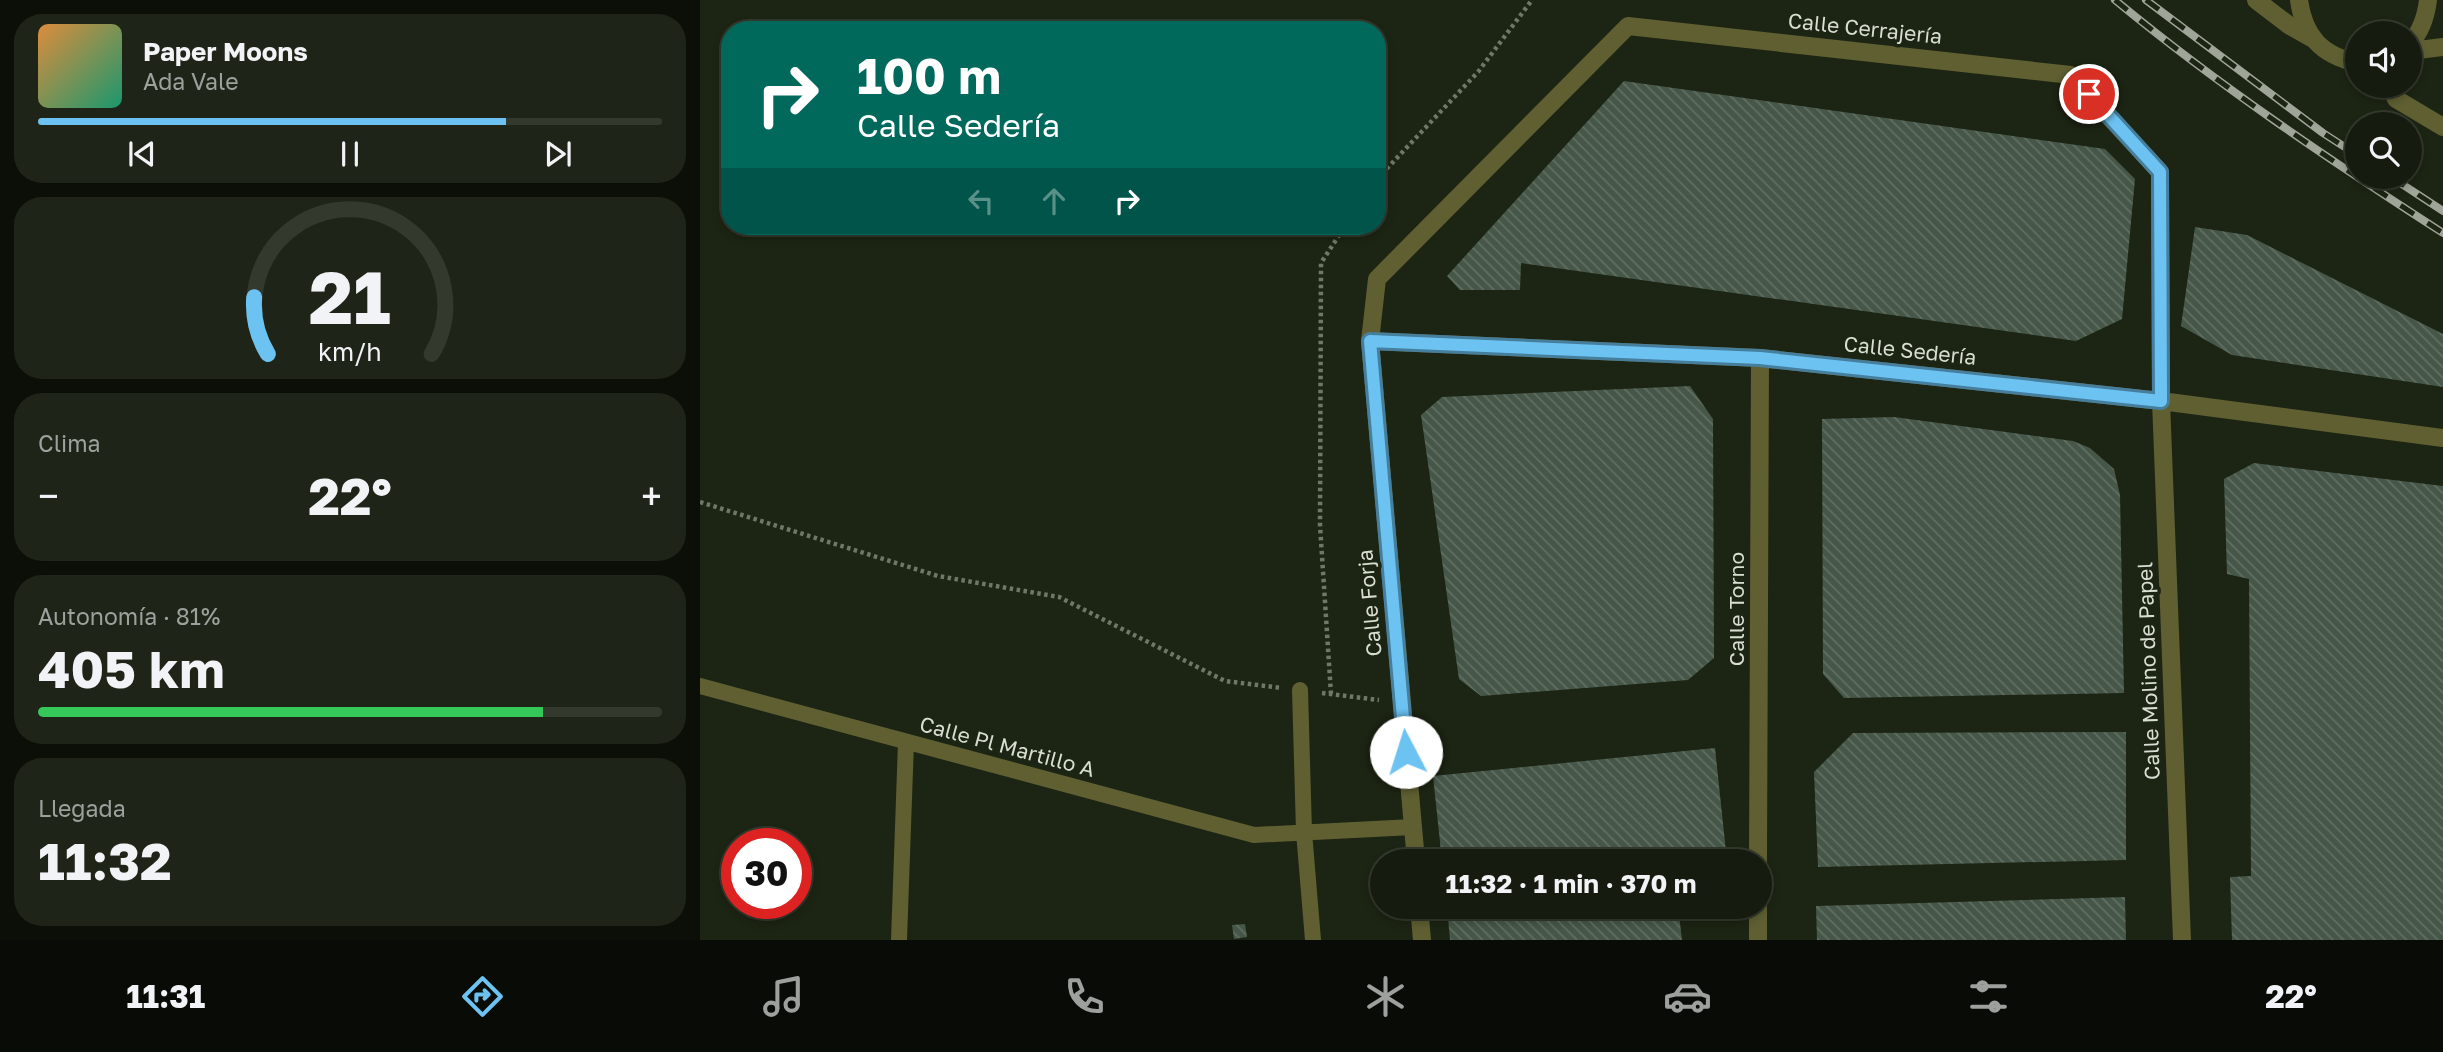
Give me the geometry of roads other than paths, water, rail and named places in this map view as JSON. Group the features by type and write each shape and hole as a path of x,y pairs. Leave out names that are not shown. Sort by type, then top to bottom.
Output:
{"street":[{"path":"2256,0 2290,26 2313,39"},
{"path":"2299,0 2302,20 2313,39 2319,46 2345,60"},
{"path":"2422,25 2428,0"},
{"name":"Calle Cerrajería","path":"1370,341 1377,279 1628,26 2071,75 2160,172 2161,401"},
{"path":"2422,50 2443,47"},
{"path":"2396,98 2443,127"},
{"name":"Calle Sedería","path":"1370,341 1760,358 2161,401 2443,438"},
{"name":"Calle Forja","path":"1370,341 1415,849"},
{"name":"Calle Torno","path":"1758,849 1760,358"},
{"name":"Calle Molino de Papel","path":"2161,401 2182,940"},
{"path":"1420,919 1422,940"},
{"path":"1758,919 1758,940"}],"lane":[{"name":"Calle Pl Martillo A","path":"700,686 1254,835 1413,827"},
{"path":"1300,690 1304,832 1313,940"},
{"path":"900,940 906,742"}],"railway":[{"path":"2115,0 2154,32 2276,121 2443,233"},
{"path":"2146,0 2345,147"},
{"path":"2409,189 2443,211"}]}
